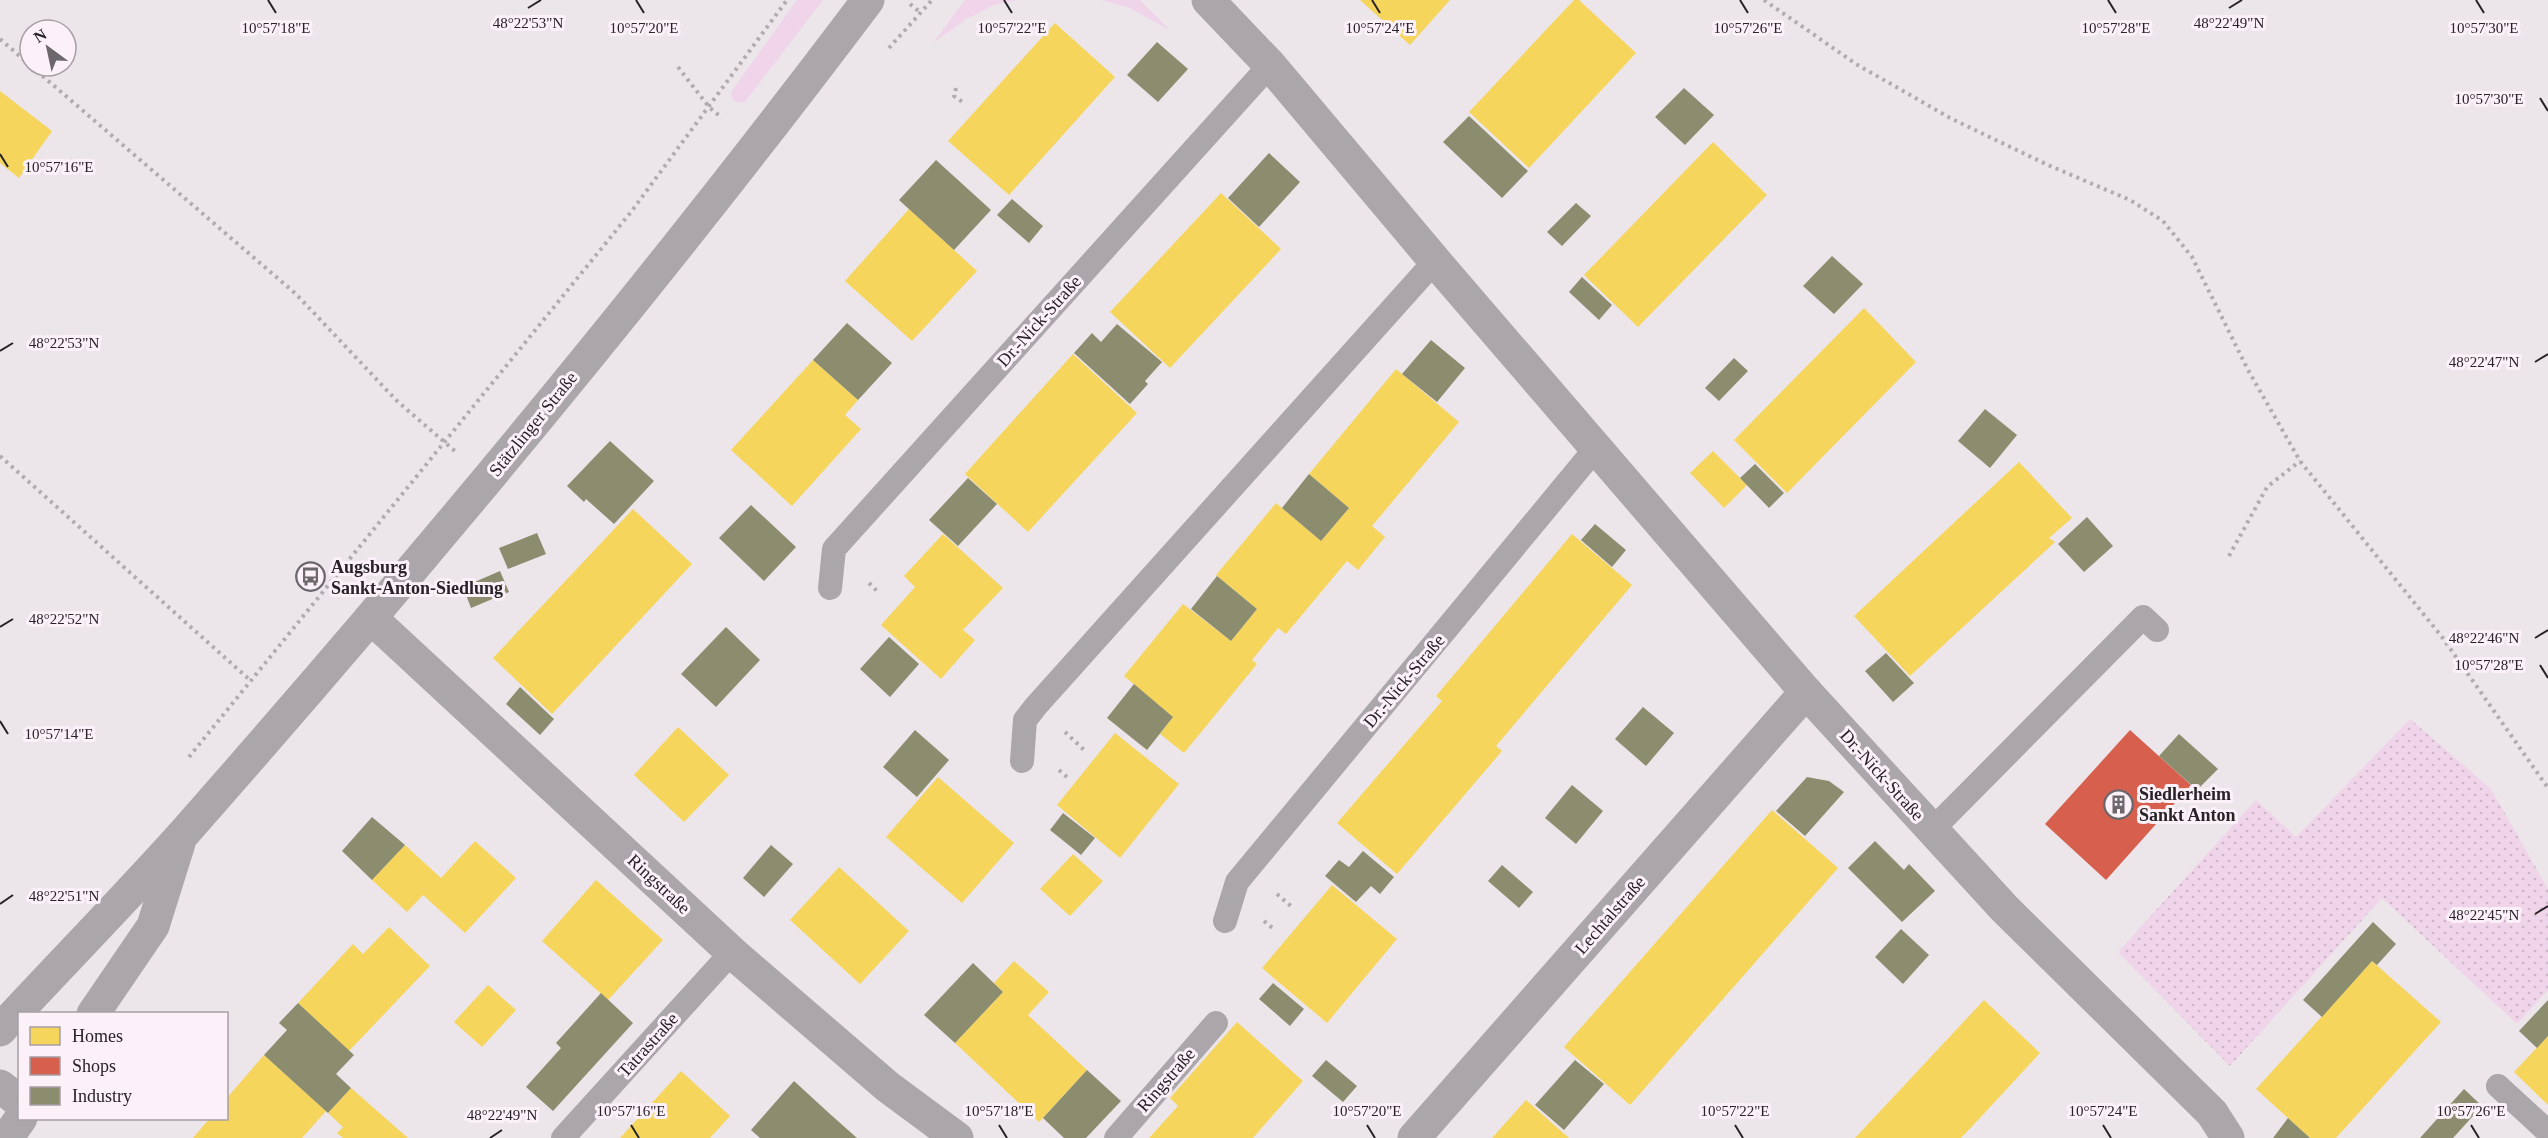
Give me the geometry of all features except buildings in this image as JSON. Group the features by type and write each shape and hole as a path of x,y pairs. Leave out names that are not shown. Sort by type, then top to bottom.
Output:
{"street":[{"name":"Stätzlinger Straße","path":"0,1030 182,834 488,481 756,147 868,0"},
{"name":"Dr.-Nick-Straße","path":"1208,0 1270,65 1435,261 1806,692 2004,908 2212,1113 2228,1138"},
{"name":"Ringstraße","path":"371,618 732,951 888,1087 957,1138"},
{"name":"Lechtalstraße","path":"1414,1138 1806,692"},
{"name":"Stätzlinger Straße","path":"94,1012 153,926 182,834"},
{"path":"0,1086 18,1100"},
{"path":"7,1138 20,1120"}],"lane":[{"name":"Dr.-Nick-Straße","path":"830,588 834,549 1270,65"},
{"path":"1022,761 1025,720 1036,706 1435,261"},
{"name":"Dr.-Nick-Straße","path":"1225,921 1237,882 1596,448"},
{"name":"Dr.-Nick-Straße","path":"1932,830 2144,617 2157,630"},
{"name":"Tatrastraße","path":"563,1138 732,951"},
{"name":"Ringstraße","path":"1116,1138 1216,1023"},
{"path":"2498,1086 2548,1132"}],"path":[{"path":"186,761 631,212 787,0"},
{"path":"1764,0 1856,64 1952,119 2048,165 2130,200 2163,221 2192,257 2248,370 2300,461 2442,637 2548,788"},
{"path":"0,39 18,55"},
{"path":"678,67 709,106 756,147"},
{"path":"44,78 296,294 397,401 445,442"},
{"path":"956,88 954,96 965,104"},
{"path":"0,456 251,680"},
{"path":"2229,556 2267,487 2300,461"}],"shaded area":[{"path":"797,0 823,0 744,103 733,101 731,92"},
{"path":"965,0 1016,0 994,5 965,20 933,43"},
{"path":"1101,0 1140,0 1171,31 1130,8"},
{"path":"2410,719 2491,789 2548,889 2548,990 2517,1024 2382,898 2230,1066 2118,952 2256,800 2296,837"}],"place":[{"name":"Augsburg Sankt-Anton-Siedlung","path":"310,577"},
{"name":"Siedlerheim Sankt Anton","path":"2118,804"}]}
